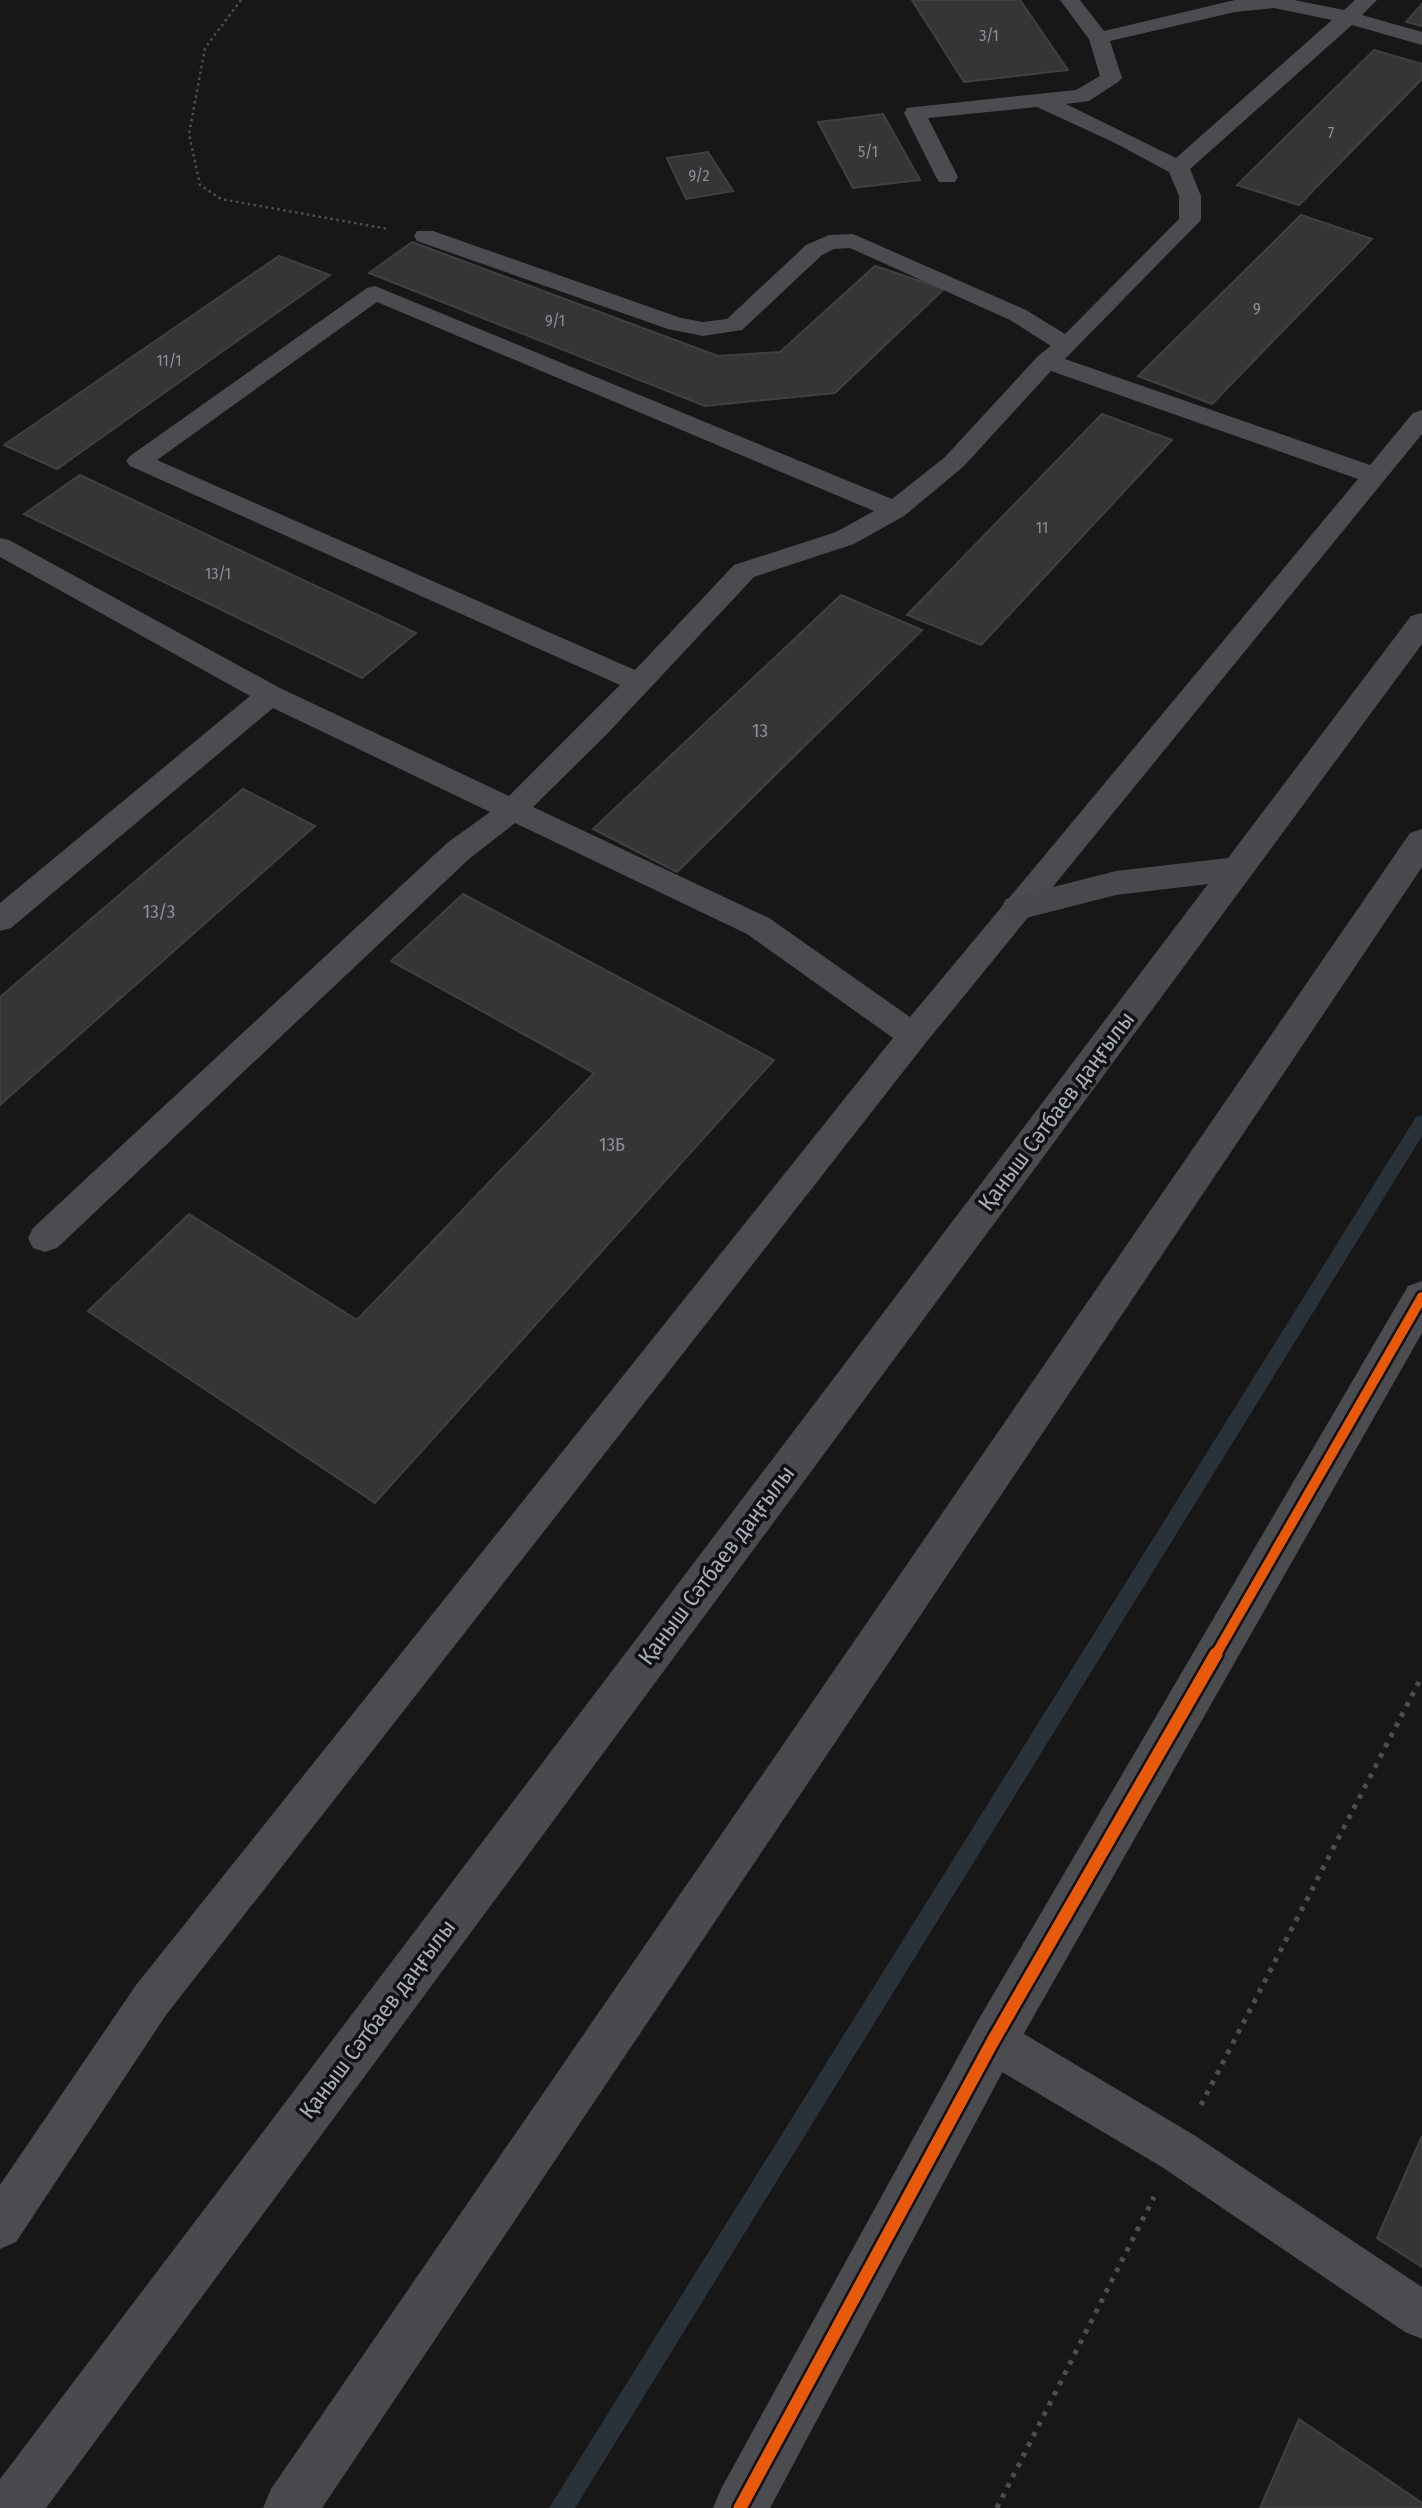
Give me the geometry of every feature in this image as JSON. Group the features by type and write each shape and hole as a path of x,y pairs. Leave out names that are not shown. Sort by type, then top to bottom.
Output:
{"main road":[{"name":"Қаныш Сәтбаев даңғылы","path":"12,2508 1422,623"},
{"path":"290,2508 1422,841"},
{"path":"1018,908 1116,883 1238,869"}],"street":[{"path":"740,2508 993,2041 1422,1297"}],"lane":[{"path":"947,177 915,113 1081,96 1111,78 1099,38 1070,0"},
{"path":"1178,168 1367,0"},
{"path":"1099,38 1223,8 1274,2 1348,18 1422,39"},
{"path":"45,1238 458,851 513,810 744,570 845,538 895,510 954,462 1189,220 1190,196 1178,168 1123,138 1040,100"},
{"path":"425,236 676,324 703,329 734,324 814,250 829,242 853,241 1018,315 1057,354 1376,476"},
{"path":"638,682 139,461 375,293 895,510"},
{"path":"0,2226 152,2000 913,1036 1422,418"},
{"path":"0,546 270,695 758,926 913,1036"},
{"path":"0,920 270,695"},
{"path":"993,2041 1178,2151 1422,2315"}],"path":[{"path":"241,0 205,48 189,134 200,185 221,199 425,236"},
{"path":"997,2508 1422,1676"}],"building":[{"path":"912,0 1020,0 1068,70 964,82"},
{"path":"1422,4 1422,26 1406,22"},
{"path":"1374,50 1422,64 1422,79 1299,205 1237,185"},
{"path":"883,114 920,180 853,188 818,122"},
{"path":"708,152 733,191 686,199 667,158"},
{"path":"1301,215 1372,239 1212,404 1138,376"},
{"path":"412,242 718,356 780,352 875,266 944,289 835,393 705,406 369,273"},
{"path":"279,256 330,275 57,469 4,445"},
{"path":"1102,414 1172,440 981,645 907,615"},
{"path":"80,475 416,633 362,678 24,514"},
{"path":"841,595 922,630 677,872 593,829"},
{"path":"243,789 315,826 0,1105 0,997"},
{"path":"463,894 774,1060 375,1503 88,1311 189,1214 357,1320 594,1073 391,961"},
{"path":"1422,2136 1422,2267 1377,2238"},
{"path":"1299,2419 1422,2503 1422,2508 1260,2508"}],"waterway":[{"path":"561,2508 1422,1122"}],"cycle path":[{"path":"740,2508 993,2041 1422,1297"}]}
